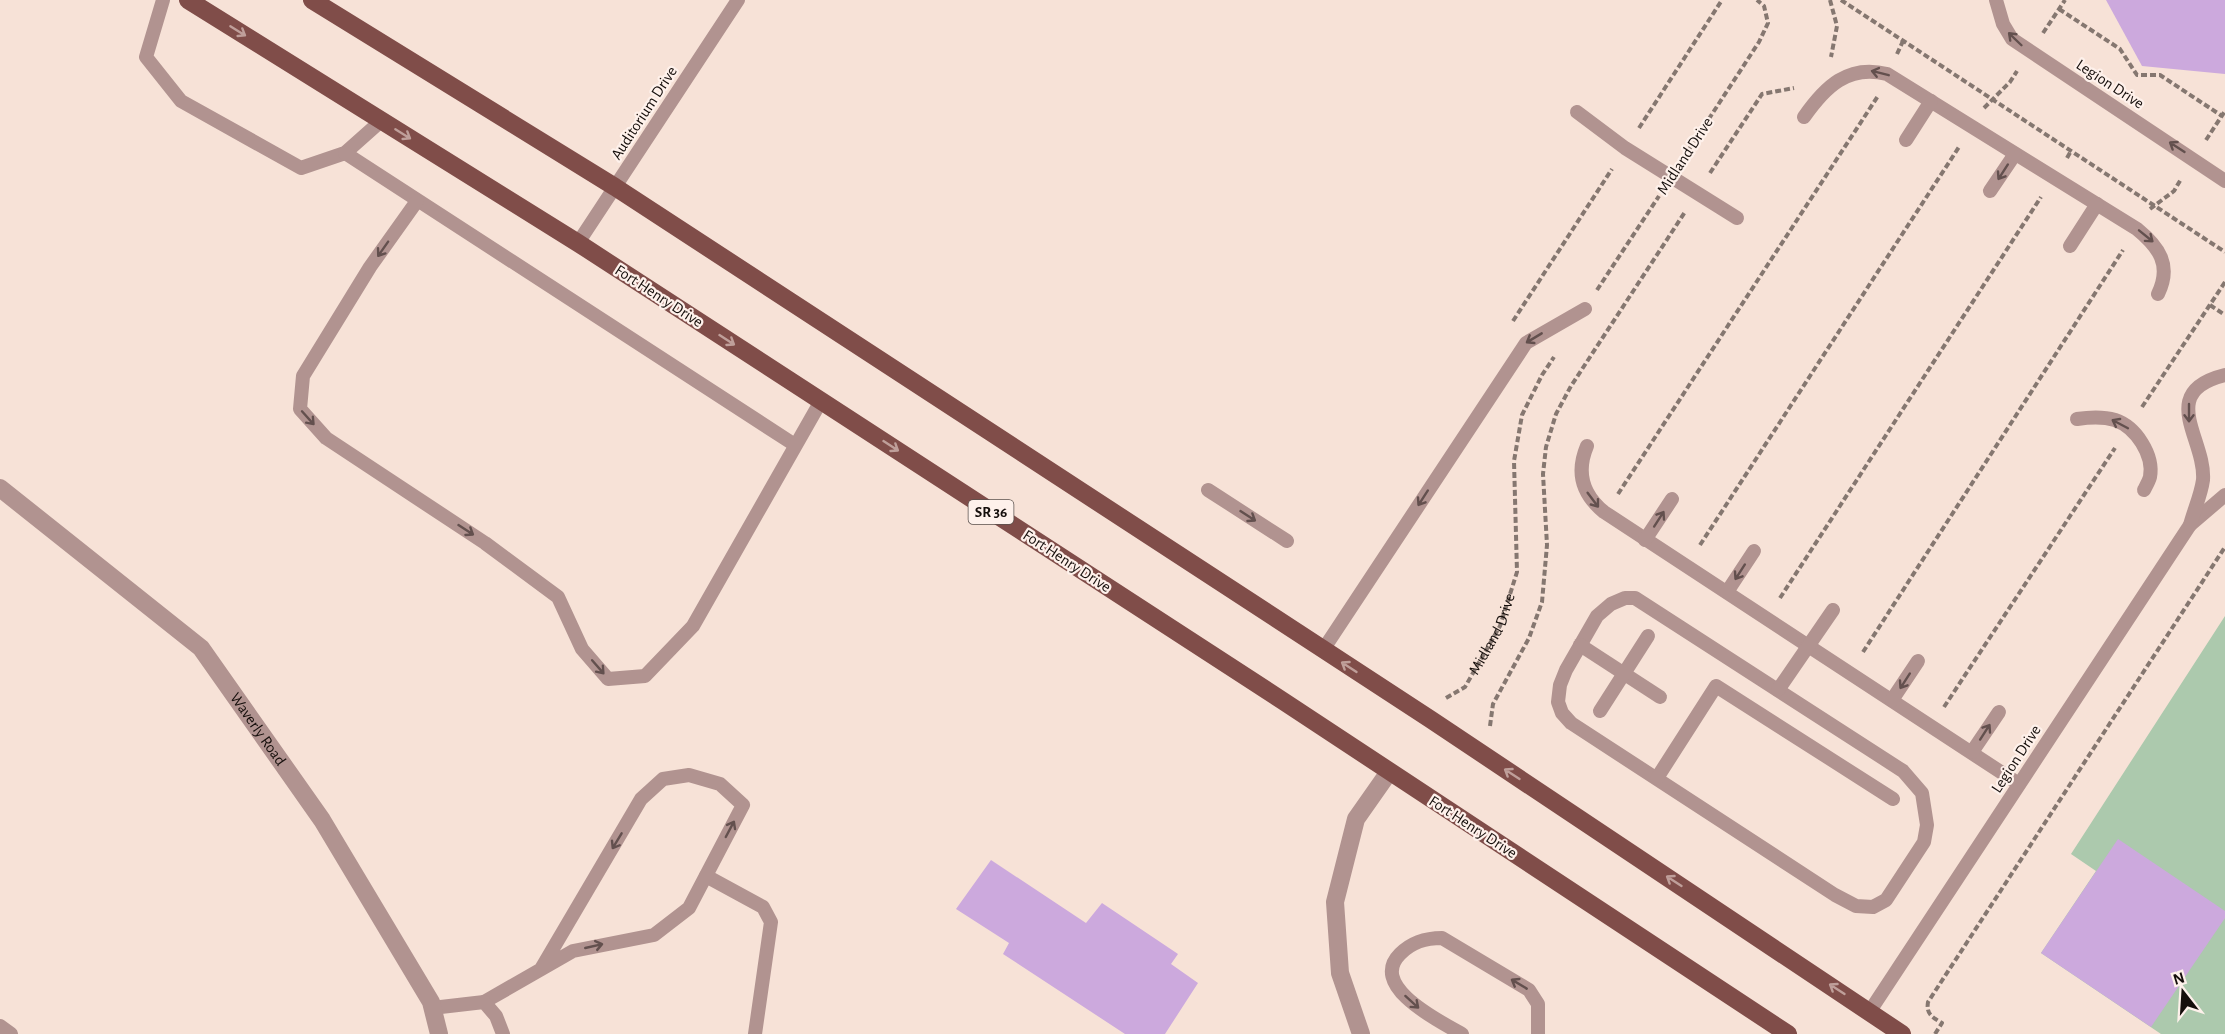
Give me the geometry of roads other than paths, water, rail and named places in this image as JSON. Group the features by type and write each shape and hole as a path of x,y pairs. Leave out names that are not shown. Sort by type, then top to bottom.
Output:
{"main road":[{"name":"Fort Henry Drive","path":"188,0 578,243 1273,694 1788,1034"},
{"path":"312,0 615,188 1430,719 1902,1034"}],"street":[{"name":"Waverly Road","path":"0,488 201,648 322,820 431,1002 439,1034"},
{"path":"1361,1034 1340,973 1335,902 1356,819 1389,772"}],"lane":[{"path":"163,0 146,57 181,101 302,168 345,153 381,121"},
{"name":"Auditorium Drive","path":"578,243 738,0"},
{"name":"Legion Drive","path":"1996,0 2002,24 2012,39 2225,181"},
{"path":"1804,117 1815,102 1841,79 1855,72 1874,71 1887,74 2137,229 2154,242 2162,257 2164,273 2163,285 2158,294"},
{"path":"1906,140 1931,101"},
{"path":"1577,112 1625,148 1737,218"},
{"path":"345,153 795,445"},
{"path":"1990,191 2015,154"},
{"path":"417,201 370,267 303,376 300,409 326,438 485,543 558,597 582,650 608,679 645,676 693,626 820,401"},
{"path":"2070,246 2097,204"},
{"path":"1323,650 1526,343 1585,309"},
{"name":"Legion Drive","path":"2190,525 2203,479 2200,457 2187,419 2189,403 2196,390 2211,379 2225,375"},
{"path":"2077,419 2098,416 2116,420 2128,428 2142,443 2150,462 2150,478 2144,490"},
{"path":"1587,446 1581,469 1583,485 1591,502 1605,513 2019,784"},
{"path":"1208,490 1287,541"},
{"name":"Legion Drive","path":"1870,1011 2190,525 2225,495"},
{"path":"1646,540 1672,499"},
{"path":"1727,592 1754,551"},
{"path":"1625,598 1635,598 1778,690 1903,771 1922,793 1927,825 1924,842 1886,900 1873,907 1856,906 1835,895 1571,723 1562,713 1558,702 1560,686 1597,616 1611,604 1625,598"},
{"path":"1778,690 1833,610"},
{"path":"1600,711 1648,636"},
{"path":"1580,645 1660,697"},
{"path":"1892,700 1917,661"},
{"path":"1657,778 1716,687 1893,799"},
{"path":"1972,752 1999,712"},
{"path":"432,1008 484,1002 573,951 654,935 689,908 743,805 720,784 689,776 663,778 641,799 541,969"},
{"path":"706,876 763,907 771,922 755,1034"},
{"path":"1462,1034 1423,1012 1396,987 1391,974 1394,960 1409,944 1430,938 1442,938 1529,990 1538,1004 1538,1034"},
{"path":"484,1002 496,1016 503,1034"},
{"path":"0,1026 11,1034"}]}
